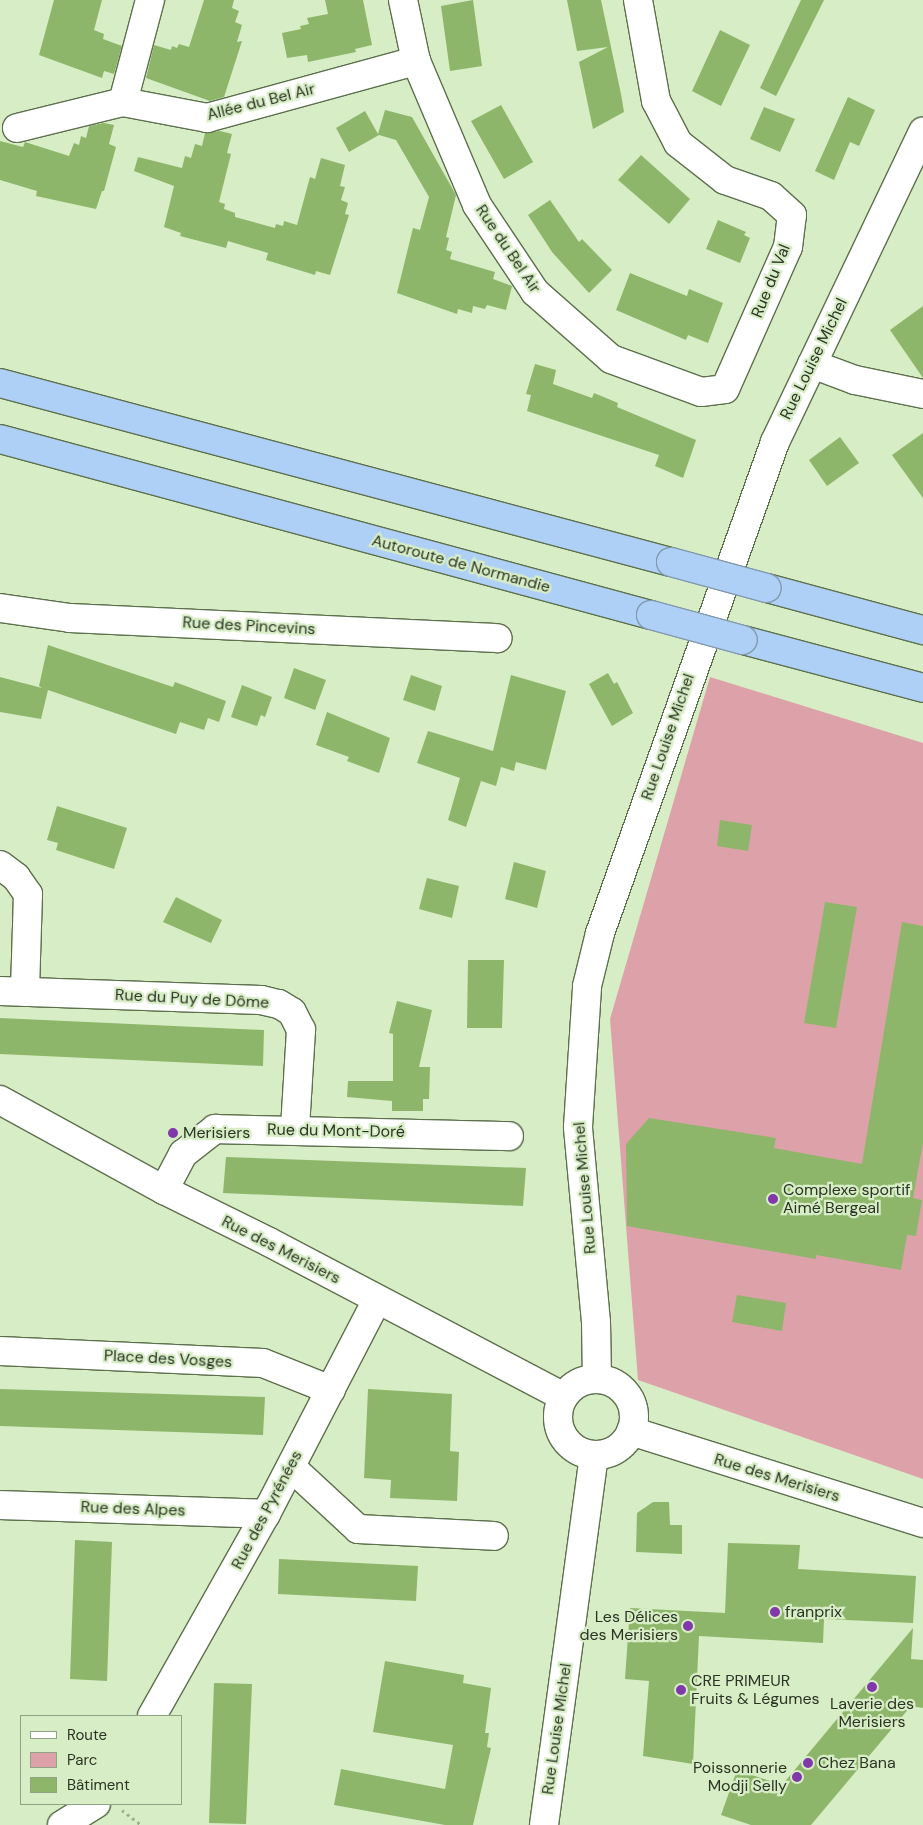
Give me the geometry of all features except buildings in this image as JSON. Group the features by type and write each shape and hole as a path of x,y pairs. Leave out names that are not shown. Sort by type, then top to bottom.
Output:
{"highway":[{"path":"0,382 923,630"},
{"name":"Autoroute de Normandie","path":"0,439 923,688"}],"street":[{"path":"123,102 150,0"},
{"name":"Rue du Bel Air","path":"403,0 416,61 477,205 535,292 611,359 701,392 725,389"},
{"name":"Rue du Val","path":"640,1 656,101 678,143 725,180 771,196 792,215 788,247 725,389"},
{"name":"Allée du Bel Air","path":"18,128 123,102 207,118 416,61"},
{"name":"Rue Louise Michel","path":"597,1379 596,1322 578,1127 588,986 600,933 691,671 776,442 923,132"},
{"path":"812,364 855,380 923,394"},
{"name":"Rue des Pincevins","path":"0,608 70,618 498,638"},
{"path":"0,864 28,894 12,991"},
{"name":"Rue du Puy de Dôme","path":"12,991 262,1000 279,1004 292,1012 301,1030 295,1130"},
{"name":"Rue des Merisiers","path":"0,1100 164,1190 269,1242 564,1397"},
{"name":"Rue du Mont-Doré","path":"164,1190 183,1154 215,1130 295,1130 509,1136"},
{"name":"Rue des Pyrénées","path":"153,1715 266,1514 377,1300"},
{"name":"Place des Vosges","path":"0,1351 263,1363 331,1390"},
{"path":"597,1379 614,1384 627,1396 633,1413 631,1431 616,1449 594,1455 573,1448 562,1435 558,1419 564,1397 582,1382 597,1379"},
{"name":"Rue des Merisiers","path":"631,1431 923,1522"},
{"name":"Rue Louise Michel","path":"544,1825 594,1455"},
{"path":"291,1467 358,1528 494,1536"},
{"name":"Rue des Alpes","path":"0,1505 266,1514"},
{"path":"62,1825 94,1805"}],"path":[{"path":"115,1805 141,1825"}],"green space":[{"name":"Complexe sportif Aimé Bergeal","path":"710,677 923,743 923,1479 638,1380 610,1019"}],"place":[{"name":"Merisiers","path":"173,1133"},
{"name":"Complexe sportif Aimé Bergeal","path":"773,1199"},
{"name":"franprix","path":"775,1612"},
{"name":"Les Délices des Merisiers","path":"688,1626"},
{"name":"Laverie des Merisiers","path":"872,1687"},
{"name":"CRE PRIMEUR Fruits & Légumes","path":"681,1690"},
{"name":"Chez Bana","path":"808,1763"},
{"name":"Poissonnerie Modji Selly","path":"797,1777"}]}
